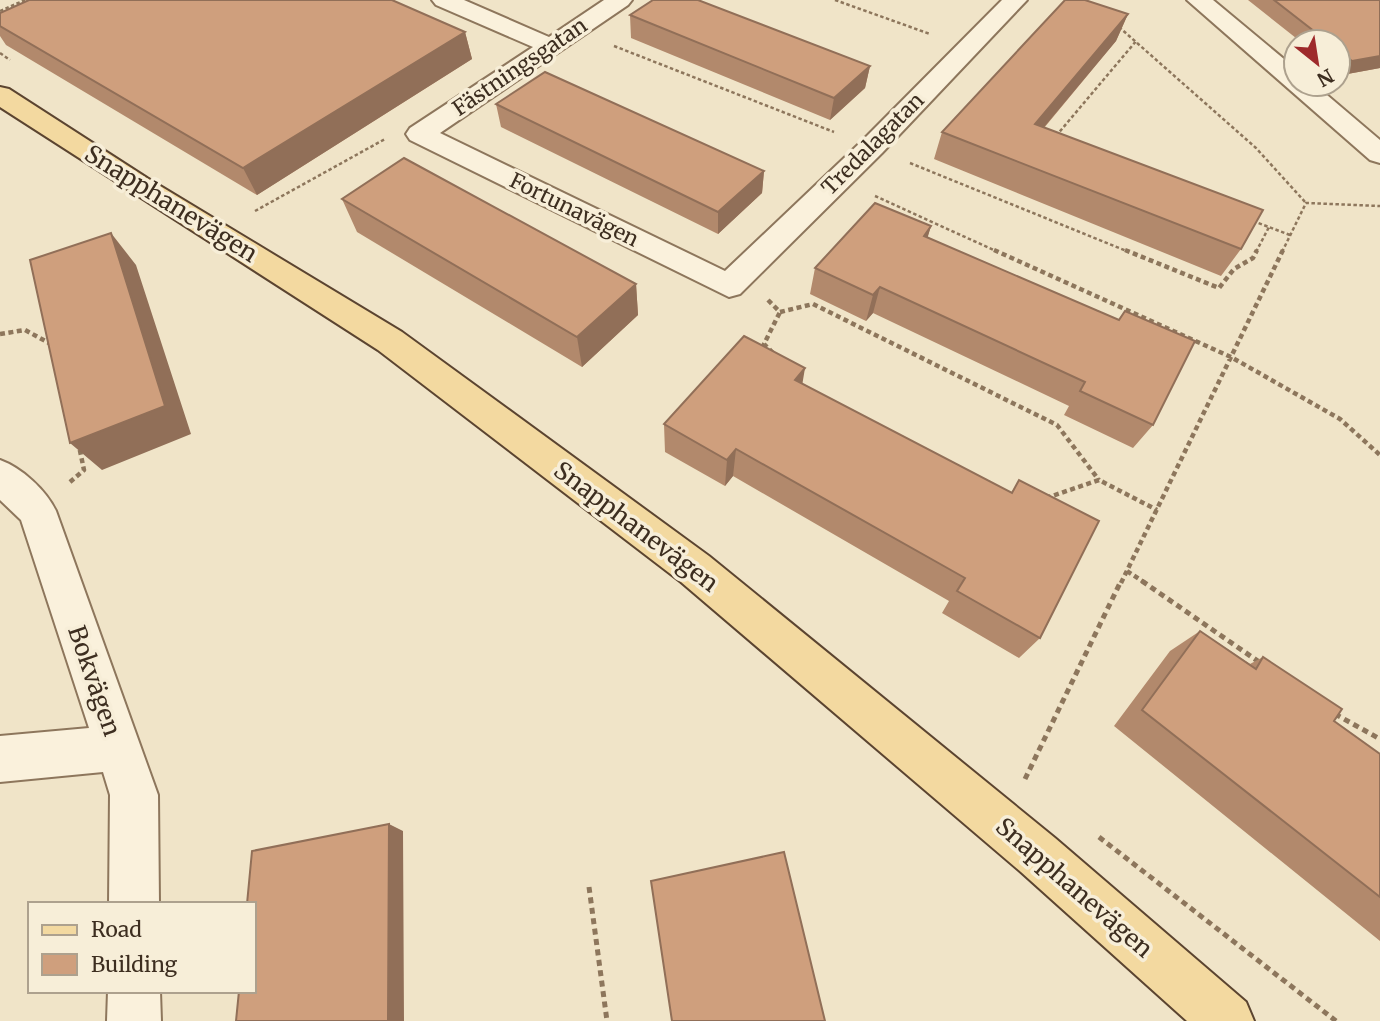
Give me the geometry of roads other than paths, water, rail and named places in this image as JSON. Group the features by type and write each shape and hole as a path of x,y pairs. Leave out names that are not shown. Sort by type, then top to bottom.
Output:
{"main road":[{"name":"Snapphanevägen","path":"0,95 137,184 390,341 695,569 1038,855 1227,1021"}],"street":[{"path":"444,0 550,47"},
{"name":"Fästningsgatan","path":"420,134 620,0"},
{"name":"Tredalagatan","path":"729,286 872,147 1015,0"},
{"path":"1199,0 1282,70"},
{"path":"1315,98 1380,154"},
{"name":"Fortunavägen","path":"420,134 729,286"},
{"name":"Bokvägen","path":"0,476 37,511 134,795 134,902"},
{"path":"0,759 117,748"},
{"path":"134,993 134,1021"}]}
